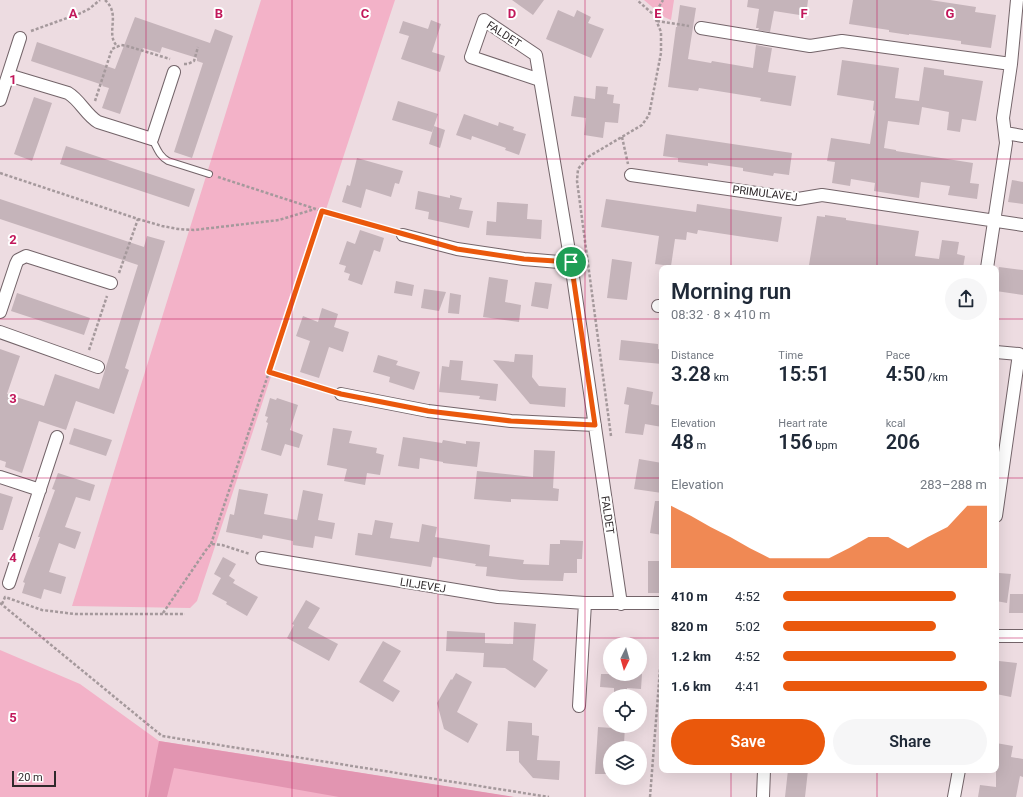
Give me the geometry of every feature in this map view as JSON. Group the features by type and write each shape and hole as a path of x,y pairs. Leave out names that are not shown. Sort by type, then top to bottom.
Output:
{"street":[{"path":"988,265 1006,143 1003,118 1011,64 1017,0"},
{"name":"FALDET","path":"540,80 471,57 484,20 536,55 571,262 621,604"},
{"path":"701,28 810,46 842,41 1011,64"},
{"path":"1,96 20,38"},
{"path":"8,75 68,93 74,97 88,114 98,122 152,139 178,68"},
{"path":"1005,133 1023,136"},
{"name":"PRIMULAVEJ","path":"631,175 798,199 822,195 1023,224"},
{"path":"403,235 457,249 524,259 571,262"},
{"path":"0,312 16,264 22,257 26,256 111,283"},
{"path":"0,332 98,367"},
{"path":"999,352 1019,354 999,495"},
{"path":"341,394 436,412 511,421 595,425"},
{"path":"9,583 57,437"},
{"path":"0,477 40,490"},
{"name":"LILJEVEJ","path":"262,558 498,597 585,603 659,603"},
{"path":"579,706 585,603"},
{"path":"999,636 1023,636"},
{"path":"763,797 764,773"},
{"path":"954,797 958,773"}],"lane":[{"path":"152,139 163,158 209,174"}],"path":[{"path":"20,38 28,33 81,13 89,9 100,0"},
{"path":"105,0 112,8 113,38 118,47"},
{"path":"612,439 577,181 578,169 588,157 642,126 649,115 661,54 662,32 654,15 637,0"},
{"path":"654,15 664,0"},
{"path":"656,20 701,28"},
{"path":"88,114 95,101 111,52 121,45 171,60"},
{"path":"178,68 194,62 198,47"},
{"path":"622,137 631,175"},
{"path":"0,173 138,219 162,226 194,230 279,220 315,209"},
{"path":"209,174 315,209 403,235"},
{"path":"163,614 211,544 322,211"},
{"path":"135,228 138,219"},
{"path":"269,372 341,394"},
{"path":"211,544 222,545 262,558"},
{"path":"185,614 75,614 42,610 5,597 1,603 162,736 549,797"},
{"path":"650,797 659,682"}],"shaded area":[{"path":"261,0 395,0 197,601 190,608 72,606"},
{"path":"644,0 674,0 671,20 664,17"},
{"path":"0,650 80,684 159,741 513,797 0,797"},
{"path":"159,741 514,797 339,797 174,768 167,797 148,797"}],"building":[{"path":"512,0 544,0 533,15"},
{"path":"748,0 808,0 806,16 774,11 770,32 758,30 759,28 756,28 759,9 747,7"},
{"path":"853,0 930,0 976,7 975,12 996,15 991,48 961,44 961,41 889,32 889,30 849,24"},
{"path":"680,5 696,8 688,59 711,63 712,61 753,68 756,45 772,48 768,72 796,76 791,106 760,101 761,98 699,88 698,91 668,87"},
{"path":"558,10 574,17 577,10 591,17 588,23 604,29 591,58 546,39"},
{"path":"135,17 210,43 215,29 233,36 192,158 174,152 203,63 197,61 197,58 162,47 160,53 143,48 120,114 102,108 109,88 31,61 37,42 115,69"},
{"path":"431,20 441,24 432,52 445,56 440,72 401,59 409,36 399,33 403,21 428,29"},
{"path":"842,60 899,68 895,98 919,101 924,67 944,70 944,75 983,81 976,121 962,119 960,132 947,130 949,112 922,107 919,125 888,121 884,148 973,163 970,183 979,184 977,199 948,195 950,186 921,182 919,198 874,191 875,183 851,179 850,186 832,183 835,162 827,161 831,138 870,144 875,111 873,110 874,101 837,95"},
{"path":"596,86 608,87 607,94 614,95 613,103 620,104 618,123 605,122 603,138 584,135 586,118 571,116 574,96 595,99"},
{"path":"34,97 52,103 32,161 14,154"},
{"path":"398,101 438,114 432,132 392,120"},
{"path":"464,114 498,126 499,122 514,127 513,130 526,134 519,155 505,150 506,148 472,136 471,140 456,135"},
{"path":"434,126 445,130 440,148 429,144"},
{"path":"666,134 792,153 789,175 774,173 773,176 743,171 743,168 708,163 708,166 678,162 678,158 663,156"},
{"path":"66,146 195,189 189,207 60,164"},
{"path":"357,158 403,171 399,184 395,183 391,197 366,189 361,208 342,202 347,185 350,186"},
{"path":"1012,180 1023,182 1023,204 1008,202"},
{"path":"418,191 450,198 450,195 462,198 459,209 473,211 469,228 428,219 429,212 415,209"},
{"path":"0,199 144,247 147,236 165,241 125,368 129,370 114,414 76,401 66,430 39,421 22,473 5,467 6,462 0,460 0,349 20,356 7,394 44,406 55,374 99,389 138,265 0,219"},
{"path":"606,199 696,212 697,204 782,217 778,242 698,230 697,234 687,232 686,240 675,239 671,265 655,264 659,236 601,227"},
{"path":"497,202 528,204 527,219 542,220 541,239 486,235 487,221 496,222"},
{"path":"825,215 846,218 846,220 919,231 915,256 939,259 942,240 959,242 957,254 965,256 964,265 809,265 817,216 825,217"},
{"path":"360,230 384,238 380,252 374,250 362,285 348,280 350,274 344,272 346,266 339,264 347,241 355,244"},
{"path":"612,259 632,262 627,300 607,298"},
{"path":"999,267 1023,270 1023,295 999,291"},
{"path":"489,277 508,280 505,302 521,305 519,322 483,317"},
{"path":"396,281 414,285 412,296 394,293"},
{"path":"535,282 552,284 548,309 531,306"},
{"path":"424,289 446,292 439,311 421,308"},
{"path":"17,293 90,318 84,335 11,311"},
{"path":"450,293 461,295 459,314 448,313"},
{"path":"322,308 338,314 334,327 349,332 343,352 329,347 319,378 300,372 310,341 296,336 303,316 318,322"},
{"path":"621,340 658,344 659,364 619,360"},
{"path":"515,354 533,355 532,377 539,386 566,388 565,407 530,404 493,360 514,362"},
{"path":"378,355 398,361 396,365 420,372 414,390 389,382 390,377 373,372"},
{"path":"450,360 463,361 461,380 498,384 496,401 479,399 480,396 439,392 442,366 449,367"},
{"path":"627,387 653,392 651,404 659,405 659,426 645,424 643,435 625,433 629,405 624,404"},
{"path":"270,398 276,400 277,398 298,405 290,430 303,435 299,448 285,444 281,456 261,450 268,423 266,422 268,417 265,416"},
{"path":"74,428 112,440 106,456 69,444"},
{"path":"333,428 352,431 349,443 377,448 376,453 384,455 380,475 367,473 365,485 344,481 347,469 327,465"},
{"path":"403,437 442,443 443,440 466,444 466,441 480,442 477,467 443,463 420,458 419,469 398,466"},
{"path":"534,450 555,451 553,488 559,489 558,501 511,499 511,502 474,499 477,471 533,477"},
{"path":"639,459 659,462 659,493 634,489"},
{"path":"58,473 95,485 90,501 76,497 65,527 81,532 75,549 59,543 49,572 66,577 61,594 44,589 41,599 22,593 25,583 23,582 40,537 38,537 55,490 52,489"},
{"path":"239,489 268,494 264,514 297,520 303,490 323,494 318,520 335,523 332,539 315,536 313,548 293,545 293,541 263,535 262,539 226,532 230,514 234,515"},
{"path":"0,493 13,497 3,530 0,530"},
{"path":"655,501 659,501 659,534 650,533"},
{"path":"375,520 393,523 390,538 419,542 422,524 437,527 435,537 490,545 489,556 524,560 523,564 549,565 550,544 560,544 560,540 583,541 582,559 577,559 577,573 564,573 563,581 521,580 486,576 487,567 475,566 476,564 433,557 431,567 355,555 358,533 372,535"},
{"path":"223,557 236,564 229,576 235,580 233,583 258,597 247,616 226,604 227,602 212,594 221,578 214,574"},
{"path":"648,561 659,561 659,593 648,593"},
{"path":"999,573 1011,574 1007,603 999,602"},
{"path":"1010,594 1023,594 1023,613 1009,613"},
{"path":"306,600 320,608 308,628 338,644 329,661 287,638 294,625 292,624"},
{"path":"514,622 536,624 533,660 548,670 535,688 505,668 483,667 484,653 446,651 447,631 485,633 485,643 513,644"},
{"path":"383,641 401,651 383,681 400,691 393,702 359,682"},
{"path":"999,661 1017,663 1011,697 999,695"},
{"path":"456,673 472,682 457,712 478,724 468,743 444,729 437,703"},
{"path":"601,674 603,674 603,681 642,681 641,689 614,689 600,687"},
{"path":"508,721 532,723 532,735 539,736 537,760 560,761 559,780 533,778 519,762 519,751 506,751"},
{"path":"598,727 603,727 603,733 625,733 624,741 603,741 603,774 595,774"},
{"path":"999,744 1013,746 1011,757 1023,759 1023,777 1020,776 1016,797 978,797 980,785 996,787 996,773 999,773"},
{"path":"788,773 808,773 805,797 785,797"}],"route":[{"path":"322,211 457,249 524,259 571,262 595,425 511,421 428,411 341,394 269,372 322,211"}]}
